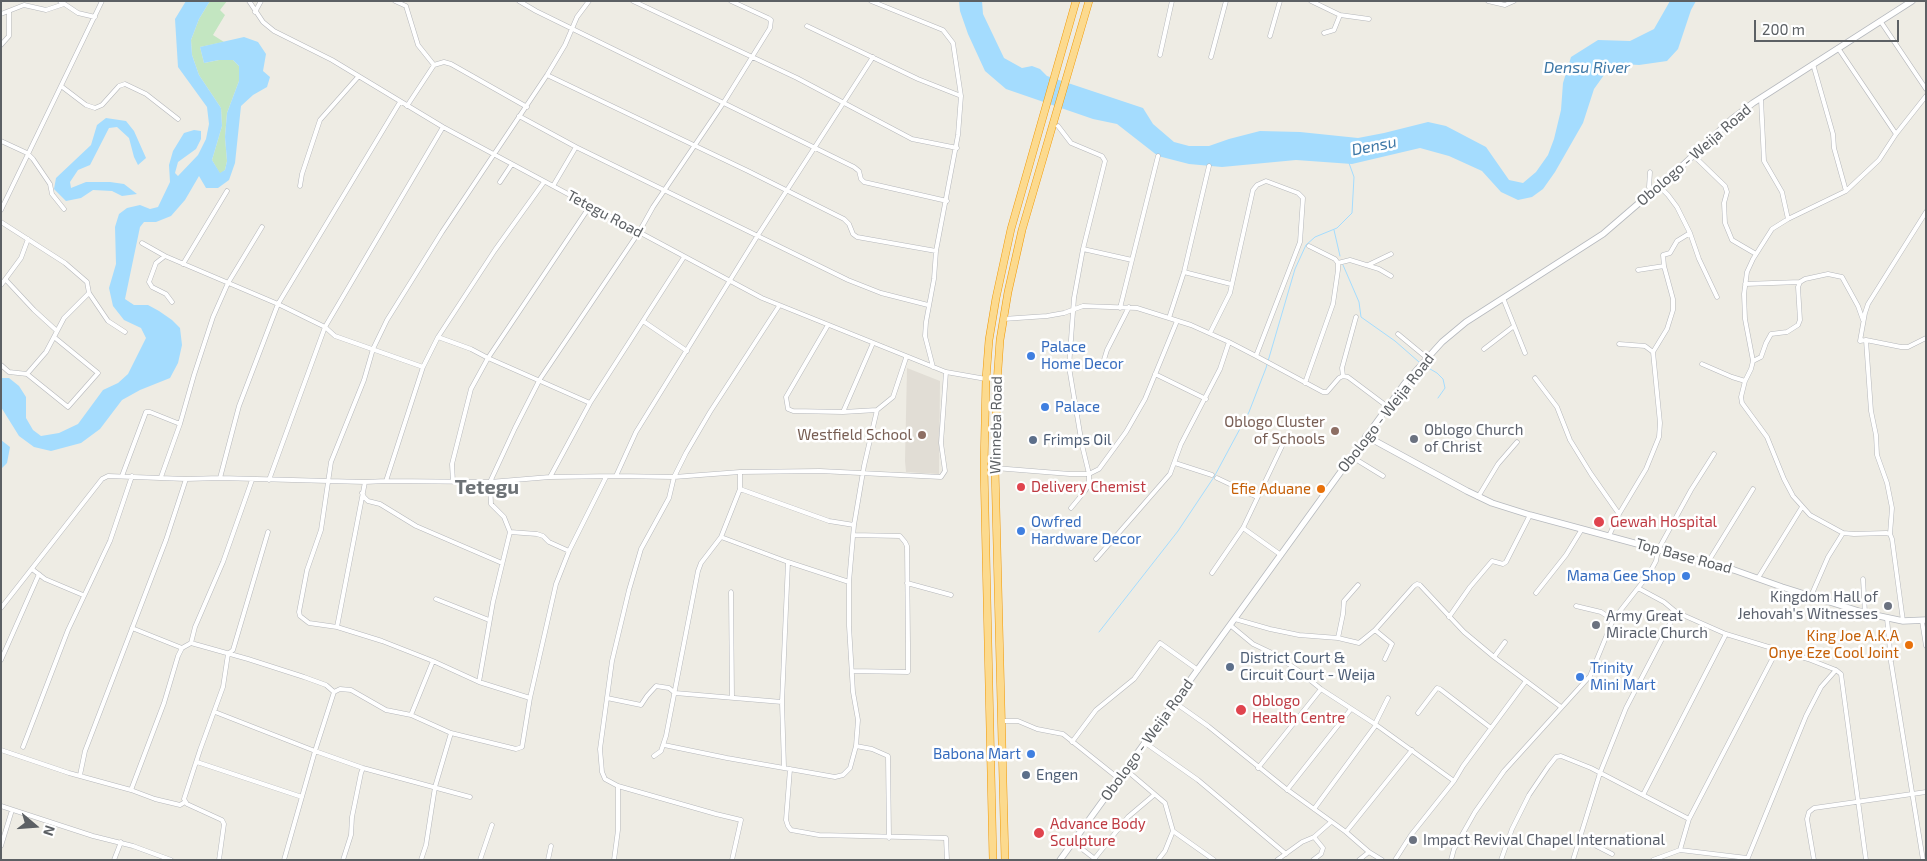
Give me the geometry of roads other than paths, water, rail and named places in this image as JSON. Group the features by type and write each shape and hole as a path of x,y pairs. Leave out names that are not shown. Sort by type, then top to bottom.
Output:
{"highway":[{"name":"Winneba Road","path":"993,860 984,502 986,379 989,340 996,298 1014,221 1076,1"},
{"name":"Winneba Road","path":"1005,860 995,468 996,383 1003,319 1022,230 1089,1"},
{"path":"991,744 1002,743"}],"street":[{"path":"1,210 3,202 102,1"},
{"name":"Tetegu Road","path":"249,1 263,22 274,31 332,60 443,127 779,306 874,343 906,358 946,372 986,379"},
{"path":"255,12 261,1"},
{"path":"395,1 406,6 418,45 434,65"},
{"path":"519,1 854,167 859,171 860,178 864,182 947,201"},
{"path":"530,698 480,682 382,641 337,627 309,623 300,616 299,612 307,570 321,530 329,481 330,462 364,380 373,349 393,309 519,116 527,107 565,45 577,17 589,1"},
{"path":"633,1 797,78 912,139 957,148"},
{"path":"480,682 489,620 510,532 504,517 491,504 490,482 540,380 753,58 770,28 771,20 731,1"},
{"path":"871,1 935,27 948,35 953,43 961,96 957,148 936,251 934,280 928,305 925,336 933,367"},
{"path":"1160,55 1172,1"},
{"path":"1212,57 1226,1"},
{"path":"1270,36 1280,1"},
{"path":"1311,1 1340,15 1369,19"},
{"path":"1488,1 1505,5 1514,1"},
{"name":"Obologo - Weija Road","path":"1060,860 1334,479 1405,383 1427,358 1454,331 1603,234 1693,156 1732,119 1813,64 1912,1"},
{"path":"1,14 24,6 46,10 56,8 62,2 78,13 95,17"},
{"path":"1,45 9,36 10,12"},
{"path":"1324,33 1334,30 1340,15"},
{"path":"1881,22 1926,88"},
{"path":"807,26 939,89 961,96"},
{"path":"1838,48 1896,134"},
{"path":"616,476 634,436 758,235 844,104 872,57"},
{"path":"407,106 434,65 444,62 451,64 527,107"},
{"path":"1813,64 1834,134 1834,148 1846,191"},
{"path":"547,75 788,190 844,219 856,237 936,251"},
{"path":"300,186 302,174 320,120 358,77"},
{"path":"61,86 89,107 95,108 102,105 119,86 125,84 142,91 178,120"},
{"path":"1890,534 1843,533 1810,515 1793,496 1767,437 1742,403 1741,398 1745,381 1753,360 1745,320 1745,284 1747,272 1772,229 1788,219 1802,214 1846,191 1879,160 1896,134 1926,96"},
{"path":"1760,99 1764,161 1782,192 1788,219"},
{"path":"220,478 238,406 278,304 400,102"},
{"path":"519,116 848,280 881,293 928,305"},
{"path":"1058,126 1072,143 1102,156 1105,161 1083,249 1074,308 1069,367 1082,445 1089,474 1089,484 1071,508"},
{"path":"270,480 325,327 443,127"},
{"path":"1,141 27,153 50,184 52,194 64,209"},
{"path":"553,186 576,146"},
{"path":"1120,308 1158,156"},
{"path":"1693,156 1725,186 1727,192 1724,203 1726,223 1732,240 1756,254"},
{"path":"500,182 512,164"},
{"path":"1169,318 1184,272 1209,166"},
{"path":"1650,172 1649,187 1652,192"},
{"path":"1210,333 1227,300 1251,199 1257,185 1266,181 1298,193 1303,198 1300,242 1256,356"},
{"path":"386,481 423,367 438,337 495,250 544,182"},
{"path":"1659,186 1673,201 1690,233 1699,259 1717,297"},
{"path":"183,264 227,191"},
{"path":"453,482 452,464 471,389 488,358 590,206"},
{"path":"1926,212 1868,304 1860,341 1866,340 1908,347 1926,338"},
{"path":"1,222 65,263 87,282 89,293 108,321 125,332"},
{"path":"161,477 180,424 213,317 228,283 262,227"},
{"path":"1609,536 1619,514 1646,469 1660,436 1653,352 1667,329 1673,310 1673,299 1664,266 1663,254 1670,253 1677,240 1690,233"},
{"path":"1,285 21,258 28,240"},
{"path":"142,244 183,264 278,304 325,327 335,336 423,367"},
{"path":"1306,383 1333,304 1338,263 1335,259 1309,246"},
{"path":"1083,249 1132,260"},
{"path":"1368,265 1391,254"},
{"path":"165,256 156,263 149,284 166,294 172,302"},
{"path":"550,477 590,402 684,257"},
{"path":"1338,263 1350,260 1380,268 1391,276"},
{"path":"1638,270 1664,266"},
{"path":"1184,272 1232,284"},
{"path":"1745,284 1800,282 1828,274 1842,277 1858,306 1864,322"},
{"path":"6,280 57,332"},
{"path":"1753,360 1761,357 1771,334 1787,332 1798,324 1800,320 1798,287 1800,282"},
{"path":"27,374 46,352 64,318 89,293"},
{"path":"1503,298 1525,353"},
{"path":"732,860 741,820 618,786 605,779 602,772 600,749 614,652 641,548 669,498 674,477 710,412 779,306"},
{"path":"1003,319 1046,316 1064,313 1083,306 1137,308 1210,333 1318,390 1327,392 1339,378 1348,377 1388,407"},
{"path":"1103,363 1110,343 1129,308"},
{"path":"1344,376 1342,368 1356,317"},
{"path":"643,321 687,351"},
{"path":"995,468 1058,474 1089,474 1099,469 1126,432 1149,391 1177,321"},
{"path":"828,325 786,397 788,408 792,411 842,412 877,410 893,397 906,358"},
{"path":"1484,349 1514,326"},
{"path":"1398,334 1427,358"},
{"path":"1,365 9,372 27,374 68,407 98,373 54,336"},
{"path":"438,337 472,349 488,358 590,402"},
{"path":"1866,340 1871,411 1876,436 1877,455 1887,483 1892,508 1890,534 1903,621"},
{"path":"1096,559 1170,474 1181,444 1220,369 1229,342"},
{"path":"842,412 874,343"},
{"path":"1619,344 1645,346 1653,352"},
{"path":"1702,364 1745,381"},
{"path":"1,608 102,479 108,476 365,482 490,482 550,477 674,477 740,472 820,471 941,477 944,474 941,444 946,372"},
{"path":"1155,374 1206,399"},
{"path":"1535,378 1557,407 1570,440 1619,514"},
{"path":"664,745 835,777 843,775 850,768 856,746 858,720 849,626 849,582 854,525 877,410"},
{"path":"122,476 146,412 180,424"},
{"name":"Top Base Road","path":"1366,436 1478,497 1530,515 1708,562 1866,613 1903,621 1924,620"},
{"path":"1478,497 1498,464 1517,442"},
{"path":"1212,573 1243,528 1283,444"},
{"path":"1451,860 1454,849 1504,770 1590,676 1613,620 1649,574 1656,561 1658,550 1691,490 1714,454"},
{"path":"1352,457 1383,476"},
{"path":"1175,463 1212,475"},
{"path":"654,756 661,751 664,745 698,571 701,563 721,537 740,488 740,472"},
{"path":"23,746 38,703 49,683 55,662 83,596 110,541 132,476"},
{"path":"284,860 334,692 340,688 352,690 386,710 411,715 451,733 519,750 523,744 530,698 551,604 569,550 606,477"},
{"path":"1217,478 1258,496"},
{"path":"80,775 85,751 166,540 186,479"},
{"path":"191,643 195,627 226,554 252,480"},
{"path":"337,627 365,482"},
{"path":"740,488 829,521 854,525"},
{"path":"1708,562 1753,489"},
{"path":"362,493 368,501 380,504 416,526 502,563"},
{"path":"1758,578 1802,507"},
{"path":"1449,617 1470,587 1492,561 1503,564 1506,562 1530,515"},
{"path":"1243,528 1281,555"},
{"path":"1536,593 1566,555 1582,529"},
{"path":"228,654 234,650 268,532"},
{"path":"510,532 538,534 549,542 569,550"},
{"path":"1812,596 1828,557 1843,533"},
{"path":"852,671 908,672 907,546 900,536 853,535"},
{"path":"721,537 849,582"},
{"path":"784,767 782,702 788,562"},
{"path":"32,569 83,596"},
{"path":"1,660 39,574"},
{"path":"1863,579 1866,613"},
{"path":"907,582 950,595"},
{"path":"1235,619 1290,633 1338,638 1359,643 1375,630 1417,584 1464,632 1494,657 1561,706"},
{"path":"1338,638 1344,601 1358,585"},
{"path":"1638,588 1664,602 1676,612 1726,634 1808,659 1836,670 1841,674 1866,860"},
{"path":"731,592 732,698"},
{"path":"436,599 489,620"},
{"path":"1576,606 1601,612 1613,620"},
{"path":"1573,860 1600,773 1626,708 1676,612"},
{"path":"1887,618 1891,662 1923,860"},
{"path":"1924,620 1926,646"},
{"path":"1230,624 1253,644 1272,653 1299,670 1321,689 1376,725 1454,781"},
{"path":"132,628 182,648"},
{"path":"1375,630 1392,644 1385,659"},
{"path":"1643,795 1726,634"},
{"path":"1494,657 1505,642"},
{"path":"131,790 164,703 182,648 191,643 248,659 326,685 334,692"},
{"path":"1072,742 1096,710 1134,679 1160,643 1198,670"},
{"path":"1680,850 1689,819 1777,650"},
{"path":"185,802 185,796 206,733 215,712 226,674 228,654"},
{"path":"411,715 433,661"},
{"path":"1653,860 1680,850 1747,859 1806,716 1821,687 1836,670"},
{"path":"1395,860 1411,835 1454,781 1526,681"},
{"path":"607,698 641,705 656,686 669,688 674,693 782,702"},
{"path":"1418,713 1437,688 1440,688 1491,728"},
{"path":"1258,768 1321,689"},
{"path":"1314,809 1376,725 1388,698"},
{"path":"1174,702 1208,726 1258,768 1382,860"},
{"path":"1287,790 1351,709"},
{"path":"215,712 364,768 470,797"},
{"path":"1001,720 1018,721 1037,728 1060,733 1118,778"},
{"path":"421,860 426,845 435,787 451,733"},
{"path":"1144,742 1198,780 1286,854"},
{"path":"856,746 888,756 889,838"},
{"path":"1,750 69,774 80,775 180,805 185,802"},
{"path":"1346,832 1412,750"},
{"path":"1501,860 1512,829 1529,795 1556,757 1565,757 1600,773 1689,819"},
{"path":"197,762 302,797"},
{"path":"343,860 351,835 352,817 364,768"},
{"path":"790,769 786,820 791,830 809,834 889,838 946,838 947,860"},
{"path":"1125,769 1165,803 1173,831 1165,851 1158,860"},
{"path":"614,860 618,830 618,786"},
{"path":"1814,860 1807,818 1809,812 1814,808 1926,792"},
{"path":"1073,842 1096,859 1132,812 1154,795"},
{"path":"185,802 191,807 222,820 224,824 219,860"},
{"path":"1,806 84,833 121,842 171,860"},
{"path":"1,846 12,810"},
{"path":"1277,860 1314,836 1331,822"},
{"path":"480,860 492,825"},
{"path":"1173,831 1214,860"},
{"path":"1313,860 1321,854 1323,848 1314,836"},
{"path":"1579,837 1612,854"},
{"path":"114,860 121,842"},
{"path":"548,860 550,846"},
{"path":"1359,860 1369,852"}],"water":[{"path":"186,1 210,1 199,19 191,40 192,55 199,75 221,108 222,126 212,160 220,173 225,170 227,161 225,137 227,113 239,81 239,66 233,60 204,63 200,47 244,37 258,42 266,54 263,71 270,77 267,87 253,95 241,106 235,163 229,180 218,188 206,188 199,176 185,200 171,216 156,222 144,222 140,227 125,299 134,305 148,305 172,320 180,328 182,345 178,363 170,378 140,390 122,400 100,429 81,443 51,451 34,447 19,436 1,407 1,378 9,378 19,386 26,397 26,418 33,430 41,436 59,433 78,424 103,390 118,383 128,374 146,338 141,328 124,320 113,306 109,288 116,264 115,227 119,214 127,208 140,205 150,209 158,207 170,182 169,165 173,151 184,133 194,130 201,131 201,139 196,149 178,162 175,173 178,176 198,155 206,139 209,124 207,107 178,67 175,19"},
{"name":"Densu River","path":"959,1 982,1 983,14 1004,58 1022,68 1032,66 1040,69 1047,76 1143,108 1153,124 1174,142 1189,146 1209,146 1260,131 1300,132 1358,138 1428,122 1446,126 1486,147 1509,180 1523,183 1536,172 1548,155 1561,110 1563,83 1571,57 1598,40 1630,41 1654,29 1670,1 1696,1 1691,10 1678,49 1667,61 1639,65 1623,64 1609,68 1594,89 1583,123 1555,172 1543,189 1532,197 1518,200 1501,192 1482,171 1449,156 1420,148 1352,164 1296,160 1222,167 1189,164 1158,156 1117,124 1093,119 1006,89 985,71 968,34 960,11"},
{"path":"106,118 126,121 134,131 146,158 138,165 129,138 117,127 109,128 90,165 78,170 70,182 71,188 86,182 110,182 124,184 137,194 122,196 112,191 93,190 81,198 66,201 54,189 56,178 91,145 97,125"},
{"path":"1,440 10,447 7,463 1,469"}],"waterway":[{"name":"Densu","path":"1099,632 1178,531 1214,477 1249,412 1266,368 1295,269 1306,245 1315,237 1337,228 1352,213 1354,177 1349,163"},
{"path":"1334,230 1340,256"},
{"path":"1343,265 1359,302 1361,317 1395,341 1419,362"},
{"path":"1425,366 1443,379 1445,388 1438,398"}],"place":[{"name":"Palace Home Decor","path":"1031,356"},
{"name":"Palace","path":"1045,407"},
{"name":"Oblogo Cluster of Schools","path":"1335,431"},
{"name":"Westfield School","path":"922,435"},
{"name":"Oblogo Church of Christ","path":"1414,439"},
{"name":"Frimps Oil","path":"1033,440"},
{"name":"Delivery Chemist","path":"1021,487"},
{"name":"Efie Aduane","path":"1321,489"},
{"name":"Gewah Hospital","path":"1599,522"},
{"name":"Owfred Hardware Decor","path":"1021,531"},
{"name":"Mama Gee Shop","path":"1686,576"},
{"name":"Kingdom Hall of Jehovah's Witnesses","path":"1888,606"},
{"name":"Army Great Miracle Church","path":"1596,625"},
{"name":"King Joe A.K.A Onye Eze Cool Joint","path":"1909,645"},
{"name":"District Court & Circuit Court - Weija","path":"1230,667"},
{"name":"Trinity Mini Mart","path":"1580,677"},
{"name":"Oblogo Health Centre","path":"1241,710"},
{"name":"Babona Mart","path":"1031,754"},
{"name":"Engen","path":"1026,775"},
{"name":"Advance Body Sculpture","path":"1039,833"},
{"name":"Impact Revival Chapel International","path":"1413,840"}],"district":[{"name":"Tetegu","path":"487,487"}]}
